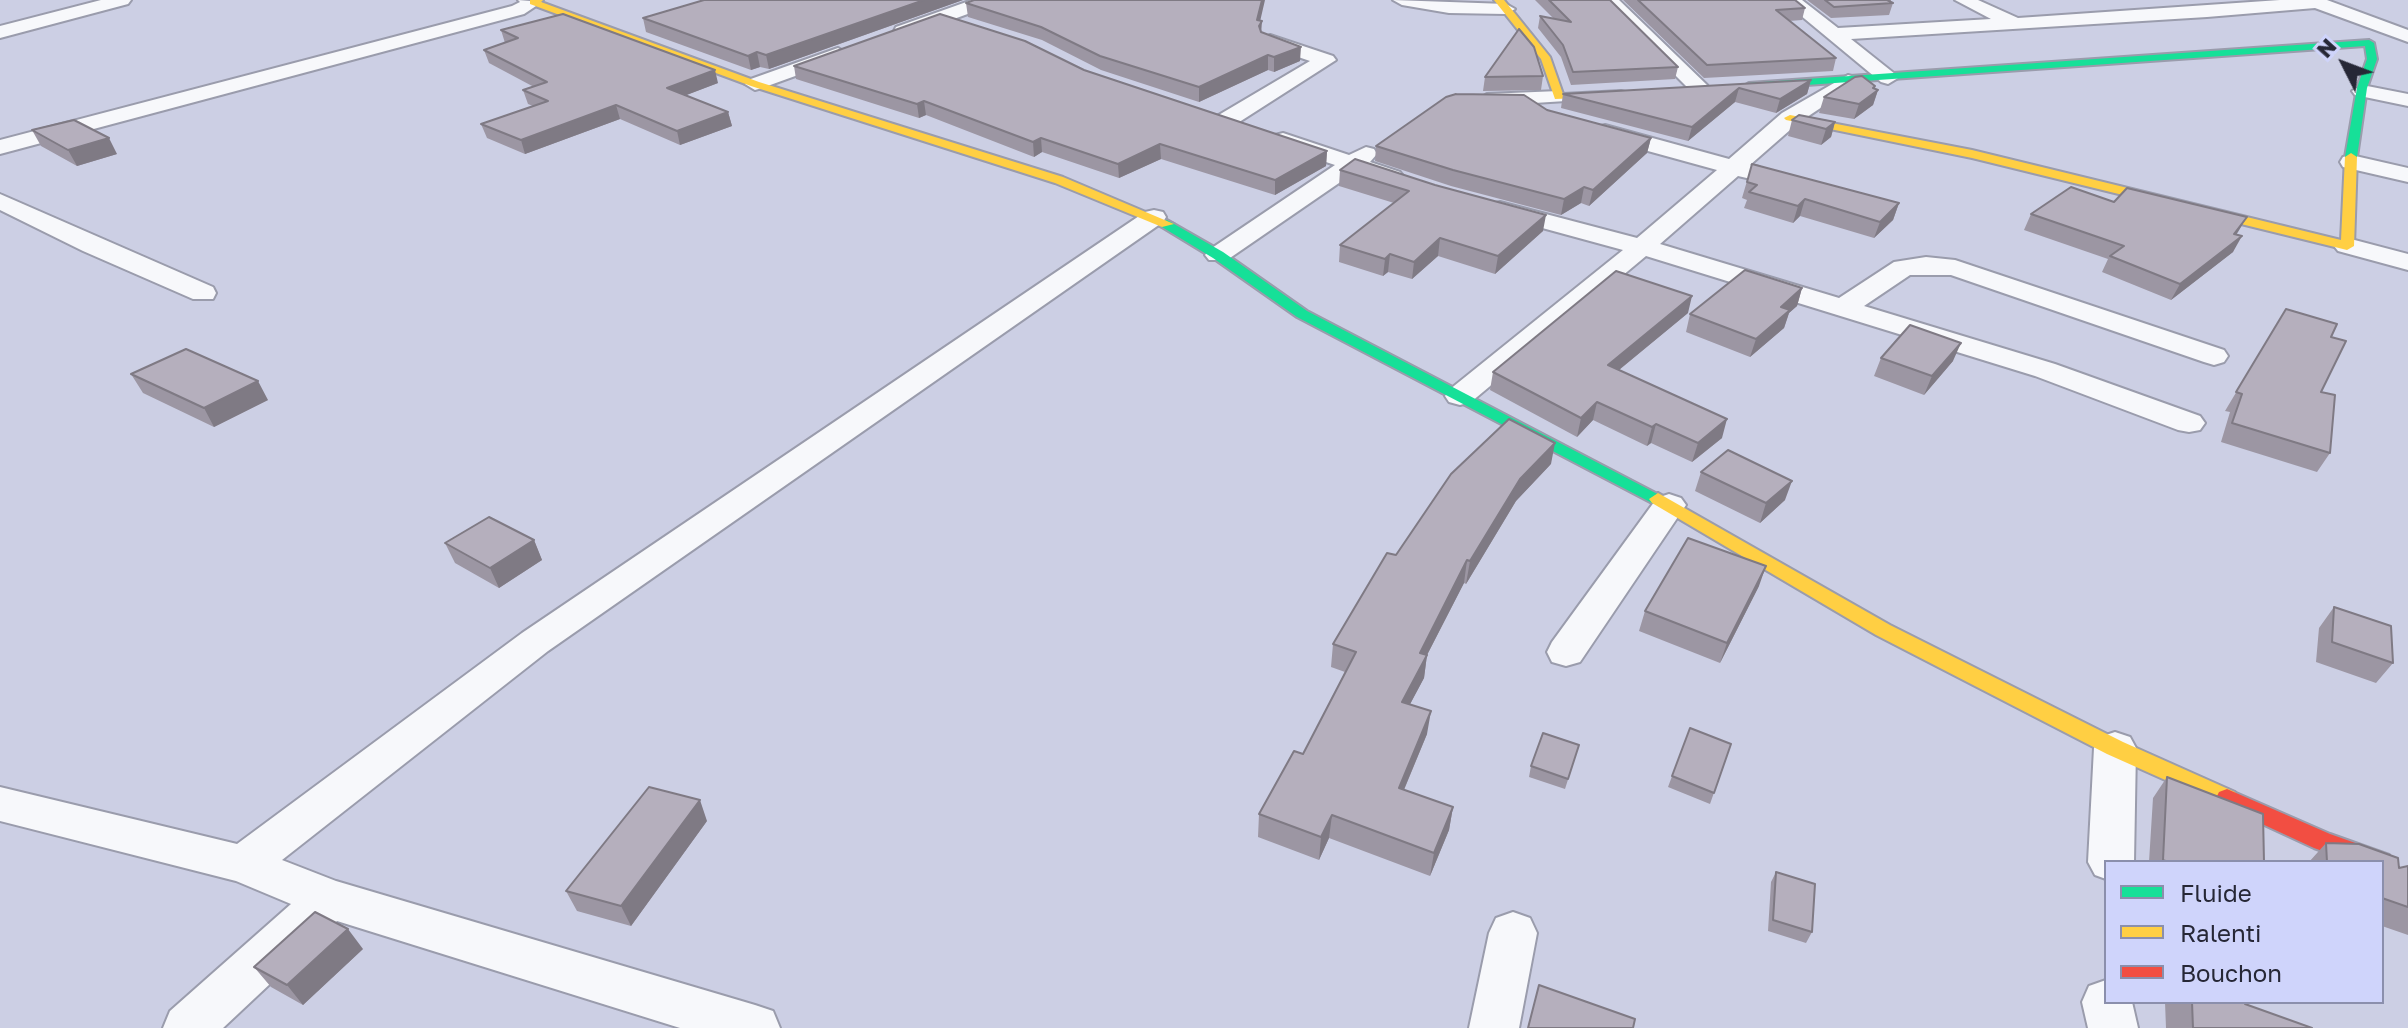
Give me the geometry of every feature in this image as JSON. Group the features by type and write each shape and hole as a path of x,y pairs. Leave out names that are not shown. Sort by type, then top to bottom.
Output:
{"street":[{"path":"0,32 122,0"},
{"path":"884,38 989,0"},
{"path":"1402,0 1449,8 1502,4 1546,59 1556,107"},
{"path":"1609,0 1714,88"},
{"path":"1791,0 1888,78"},
{"path":"1964,0 2016,24"},
{"path":"2142,0 2174,14"},
{"path":"0,147 518,10 533,1 755,84 1059,180 1154,217 1218,255 1302,314 1669,505 1883,630 2115,748 2322,841 2376,860"},
{"path":"1836,34 2174,14 2314,1 2408,38"},
{"path":"941,17 981,30"},
{"path":"1668,91 1848,81 2408,38"},
{"path":"1270,41 1326,60 1218,118 1412,184"},
{"path":"2347,246 2351,162 2362,91 2372,59 2369,43"},
{"path":"755,84 855,48"},
{"path":"1460,396 1642,247 1790,118 1848,81"},
{"path":"2362,91 2408,100"},
{"path":"1466,100 1529,101 1539,111 1637,93"},
{"path":"1790,118 1972,154 2408,262"},
{"path":"1583,126 1778,179"},
{"path":"1218,255 1389,138"},
{"path":"2351,162 2408,175"},
{"path":"0,201 92,246 203,293"},
{"path":"1472,202 1642,247 2045,370 2189,423"},
{"path":"243,864 535,642 1154,217"},
{"path":"1841,309 1903,268 1926,265 1955,268 2214,356"},
{"path":"1566,652 1669,505"},
{"path":"2111,860 2115,748"},
{"path":"0,804 243,864 329,899 755,1028"},
{"path":"2384,863 2408,872"},
{"path":"188,1028 329,899"},
{"path":"1494,1028 1513,933"},
{"path":"2107,1004 2113,1028"}],"building":[{"path":"704,0 924,0 766,55 757,52 748,56 643,18"},
{"path":"974,0 1262,0 1257,20 1262,21 1259,26 1261,32 1301,47 1274,57 1268,55 1199,87 1100,56 1041,27 966,3"},
{"path":"1549,0 1610,0 1678,67 1573,72 1563,45 1540,16 1571,22"},
{"path":"1638,0 1795,0 1805,8 1776,10 1836,58 1707,65"},
{"path":"1825,0 1887,0 1893,3 1834,7"},
{"path":"563,14 715,70 667,88 728,112 677,131 616,105 521,140 481,124 548,101 523,90 547,82 484,50 518,38 501,30"},
{"path":"940,14 1025,41 1084,70 1327,151 1275,180 1160,144 1118,164 1041,138 1033,142 924,101 917,104 794,66"},
{"path":"1519,29 1534,47 1543,76 1485,77"},
{"path":"1862,76 1878,90 1859,104 1824,97 1855,77"},
{"path":"1811,80 1780,99 1739,88 1692,127 1563,94"},
{"path":"1456,94 1524,95 1547,110 1651,138 1593,190 1584,187 1564,199 1376,146 1446,97"},
{"path":"1799,115 1835,122 1826,129 1792,120"},
{"path":"74,120 109,138 68,150 32,130"},
{"path":"1355,159 1435,185 1546,215 1498,256 1440,238 1414,262 1390,254 1385,259 1340,245 1409,191 1340,170"},
{"path":"1752,164 1899,203 1880,222 1805,199 1798,206 1749,192 1757,185 1747,182"},
{"path":"2071,187 2114,202 2127,188 2247,217 2234,234 2242,236 2180,284 2110,256 2124,246 2031,214"},
{"path":"1745,270 1802,288 1781,307 1790,310 1756,339 1690,314"},
{"path":"1616,271 1692,296 1608,365 1727,419 1698,443 1656,424 1652,427 1597,402 1581,418 1493,372"},
{"path":"2286,309 2337,324 2331,337 2346,341 2321,392 2335,395 2330,453 2232,423 2242,394 2236,392"},
{"path":"1910,325 1961,343 1932,376 1881,358"},
{"path":"186,349 258,381 204,408 131,374"},
{"path":"1509,419 1555,443 1520,479 1470,561 1467,560 1420,653 1427,655 1402,702 1431,711 1399,788 1453,807 1434,853 1332,815 1321,837 1259,814 1294,751 1303,754 1356,652 1333,644 1387,553 1396,555 1451,474"},
{"path":"1728,450 1792,481 1766,503 1701,472"},
{"path":"489,517 534,540 490,568 445,543"},
{"path":"1688,538 1766,566 1727,643 1645,611"},
{"path":"2334,607 2391,626 2393,663 2332,642"},
{"path":"1690,728 1731,744 1714,793 1672,776"},
{"path":"1543,733 1579,745 1568,779 1531,766"},
{"path":"2167,777 2263,814 2264,860 2163,860"},
{"path":"649,787 700,800 621,906 566,891"},
{"path":"2326,843 2359,844 2398,858 2399,868 2408,866 2408,907 2384,899 2384,860 2327,860"},
{"path":"1776,872 1815,884 1812,932 1773,920"},
{"path":"315,912 348,929 287,985 254,967"},
{"path":"1539,985 1635,1019 1633,1028 1528,1028"},
{"path":"2192,1004 2245,1004 2312,1028 2193,1028"}],"traffic: fast":[{"path":"1749,86 2369,43 2372,59 2362,88 2351,157"},
{"path":"1167,224 1218,255 1302,314 1658,499"}],"traffic: slow":[{"path":"538,0 533,2 755,84 1059,180 1167,224"},
{"path":"1499,0 1546,59 1559,97 1621,94"},
{"path":"1790,118 1972,154 2347,246 2351,157"},
{"path":"1658,499 1883,630 2115,748 2227,798"}],"traffic: jam":[{"path":"2227,798 2322,841 2375,860"}]}
